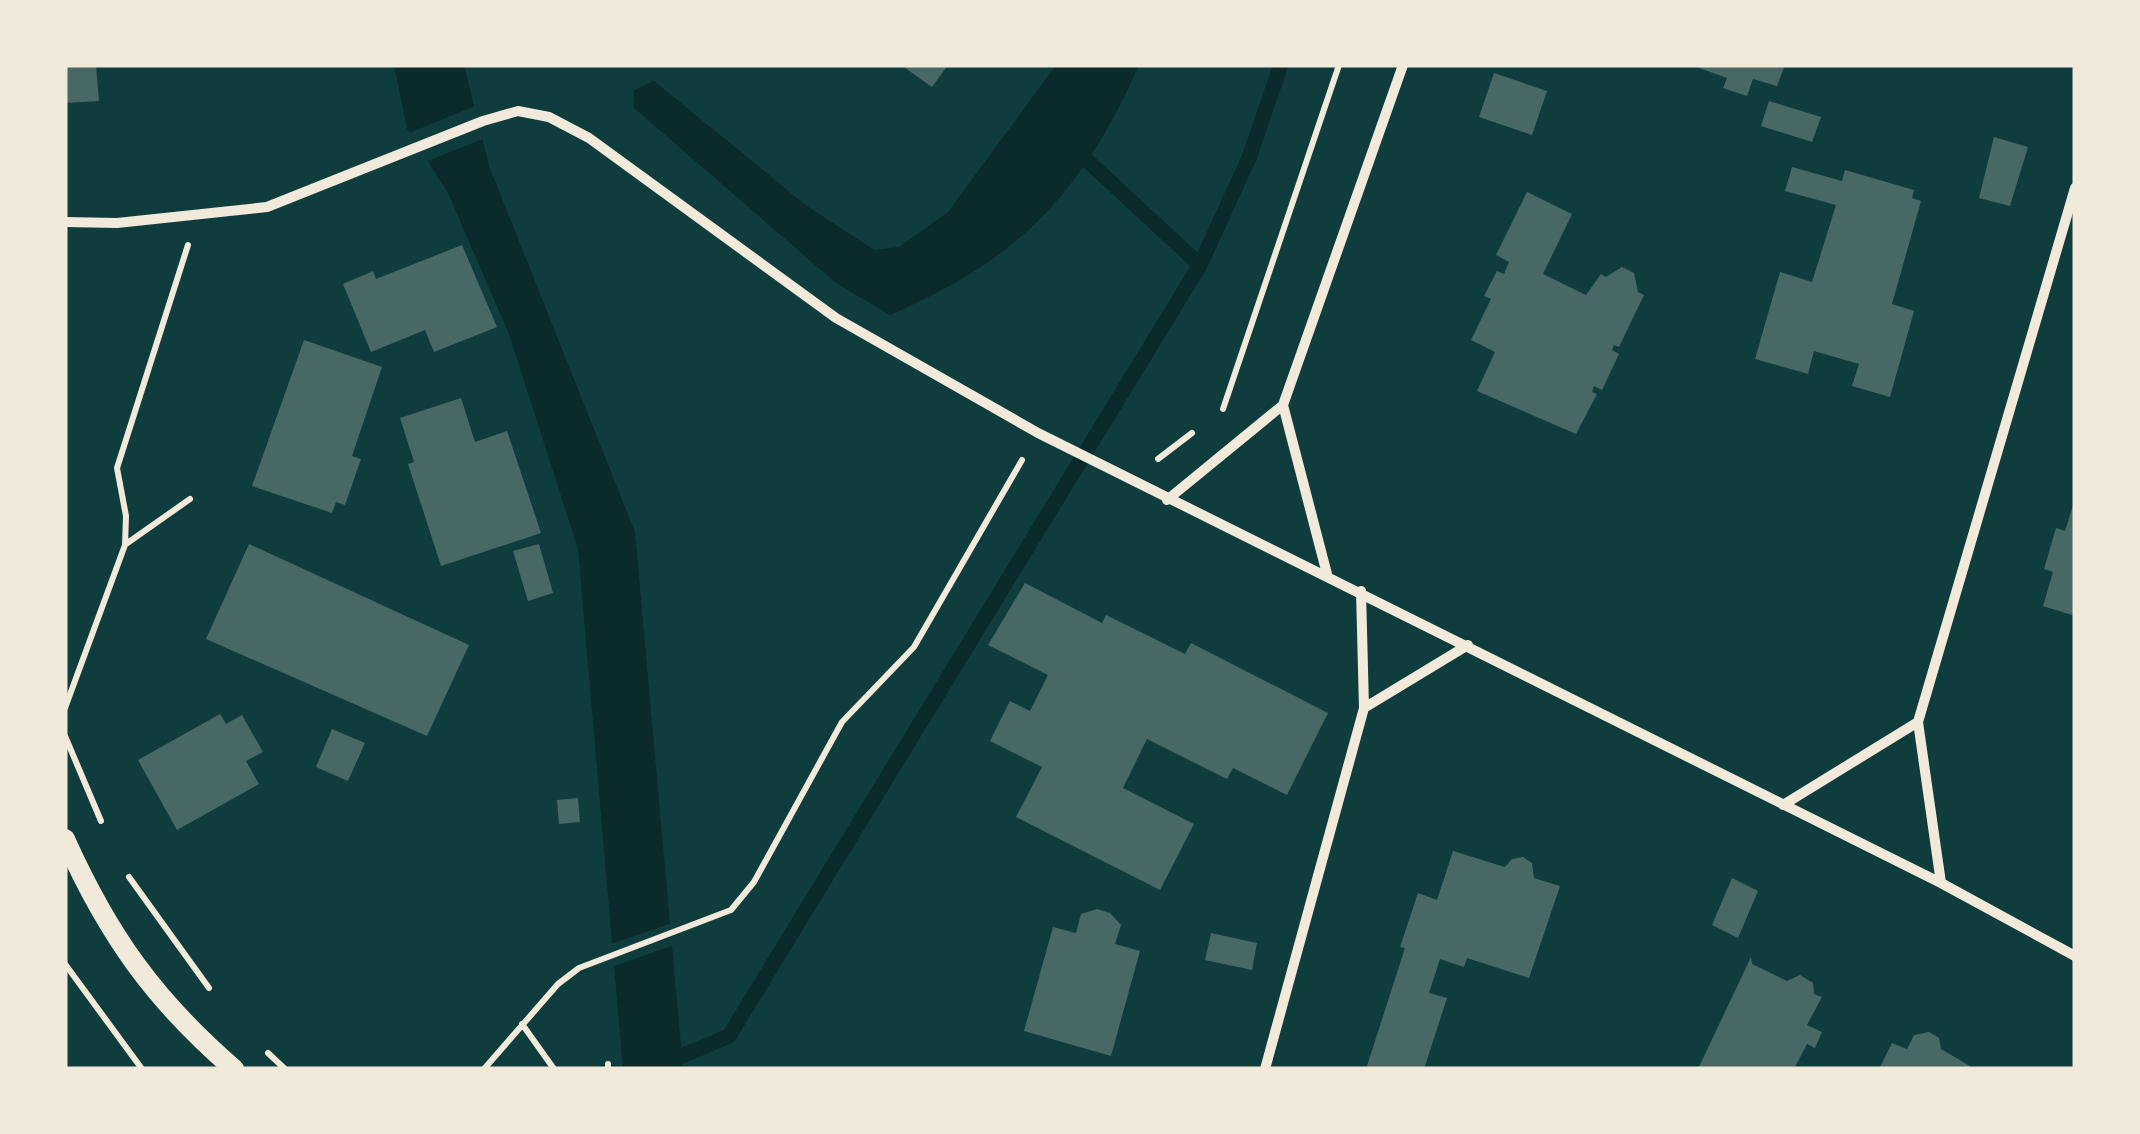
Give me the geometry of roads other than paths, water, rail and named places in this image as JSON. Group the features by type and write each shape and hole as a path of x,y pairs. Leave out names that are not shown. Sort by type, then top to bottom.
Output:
{"main road":[{"path":"65,838 98,911 179,1022 234,1069"}],"street":[{"path":"1167,500 1283,404 1404,65"},
{"path":"65,222 116,223 268,207 483,121 518,111 549,117 589,138 658,186 836,318 1038,433 1941,882 2075,956"},
{"path":"1941,882 1918,722 2075,188"},
{"path":"1283,404 1327,574"},
{"path":"1265,1069 1364,708 1361,591"},
{"path":"1364,708 1468,645"},
{"path":"1783,805 1918,722"}],"water":[{"path":"394,65 464,65 489,166 635,532 683,1069 623,1069 578,549 509,334 448,193 407,129"},
{"path":"1056,65 1139,65 1094,150 1042,217 976,270 890,315 836,283 634,108 634,90 654,81 807,206 874,250 899,247 948,212"}],"waterway":[{"path":"663,1064 729,1036 1200,265 1249,158 1281,65"},
{"path":"1077,151 1200,265"}]}
